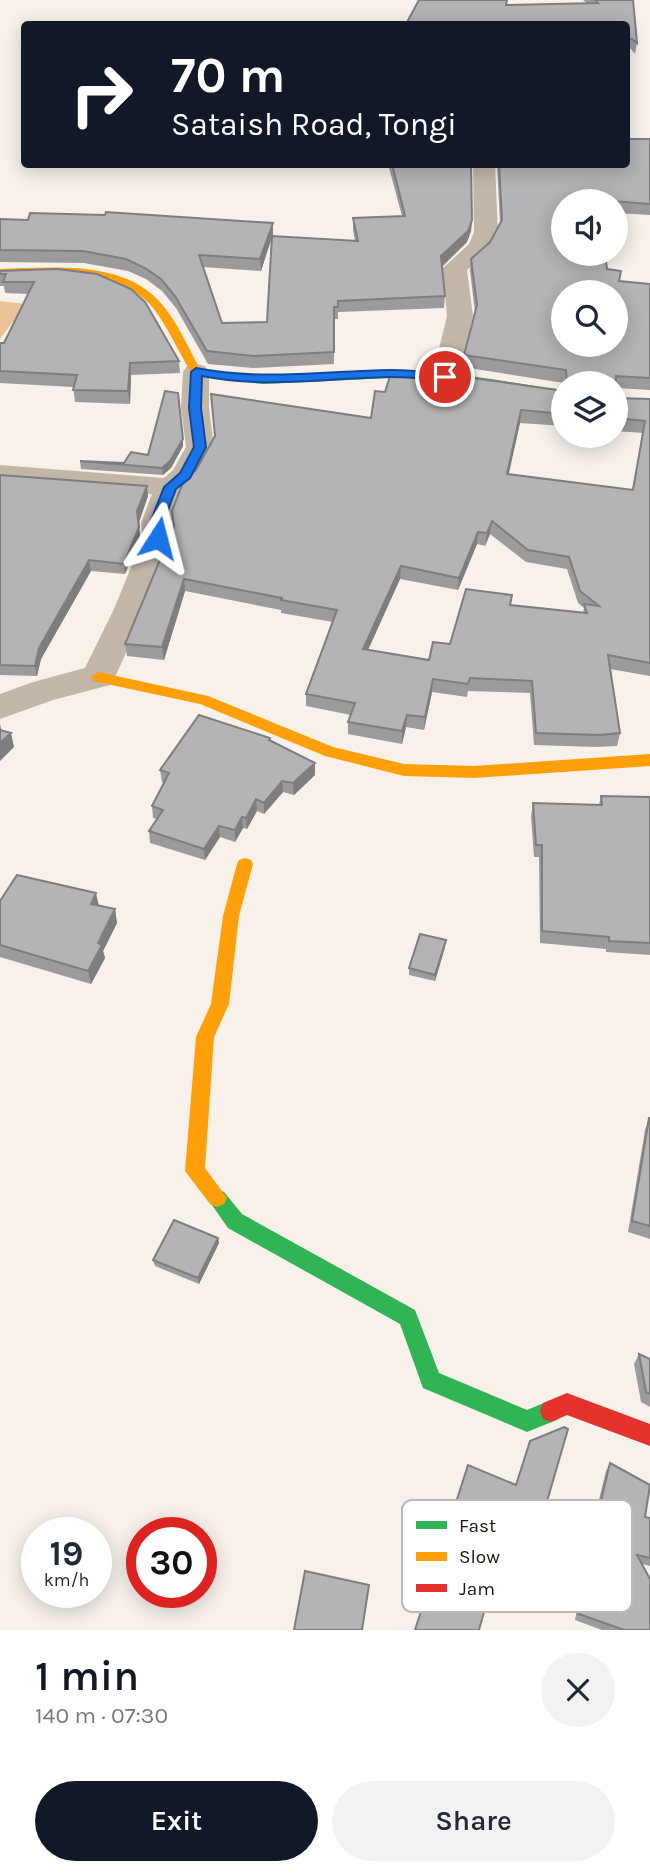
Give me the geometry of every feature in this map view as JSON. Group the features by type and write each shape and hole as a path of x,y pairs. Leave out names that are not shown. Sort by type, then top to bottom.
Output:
{"street":[{"path":"445,377 460,316 455,268 479,247 486,232 484,168"},
{"path":"0,272 48,272 109,278 145,292 196,372 195,408 200,447 186,475 170,487 156,523 158,538 130,609 98,677"},
{"path":"196,372 233,379 291,379 393,373 445,377 551,392"},
{"path":"0,474 170,487"},
{"path":"0,707 45,690 98,677 160,688 216,705 329,753 372,765 463,774 604,761 650,760"},
{"path":"245,864 231,916 220,1004 205,1037 195,1171 235,1221 408,1317 431,1380 527,1421 567,1404 650,1436"}],"shaded area":[{"path":"0,301 26,304 0,339"}],"building":[{"path":"419,0 507,0 506,5 633,0 637,43 630,39 630,21 408,21"},
{"path":"630,139 650,139 650,204 628,202 628,189 551,189 551,266 607,266 607,269 621,271 619,280 551,280 551,357 628,357 628,282 650,284 650,378 628,377 628,371 566,371 464,355 477,305 471,259 490,242 502,220 499,168 630,168"},
{"path":"393,168 471,168 472,220 468,231 441,256 445,296 338,301 338,307 334,307 334,352 253,356 207,351 175,296 161,279 145,268 126,259 83,251 0,250 0,219 28,220 30,213 105,215 106,212 273,223 260,259 199,255 222,323 267,322 272,236 358,241 353,218 405,216"},
{"path":"57,269 97,274 131,289 145,302 179,361 130,363 128,391 73,390 77,375 0,371 0,343 4,343 34,282 3,282 6,274 0,274 0,271"},
{"path":"391,373 458,379 458,376 551,389 551,413 521,410 507,474 633,490 645,421 628,419 628,398 650,399 650,663 608,655 620,733 536,733 532,681 470,678 468,684 433,679 425,717 407,715 402,731 348,722 355,703 306,694 337,610 184,579 162,647 125,644 174,526 172,511 184,480 196,470 215,436 211,394 371,418 375,391 385,392","holes":["492,521 528,550 569,557 580,591 599,606 584,604 587,613 510,605 512,595 466,589 450,644 433,642 429,660 363,649 401,566 459,578 478,532 487,533"]},
{"path":"165,391 178,393 183,439 170,461 162,468 80,461 124,463 131,452 148,455"},
{"path":"0,475 147,486 137,511 139,527 124,564 89,560 39,648 35,666 0,665"},
{"path":"199,715 270,738 269,740 315,763 293,783 282,781 264,803 256,799 246,818 242,817 235,830 219,826 204,849 149,831 163,810 152,806 169,773 160,770"},
{"path":"0,730 11,733 0,743"},
{"path":"601,796 650,797 650,943 609,941 609,937 542,931 542,845 536,845 533,803 602,805"},
{"path":"17,875 96,893 91,904 115,909 98,943 102,945 88,971 0,945 0,901"},
{"path":"420,934 446,940 435,975 409,968"},
{"path":"650,1118 650,1226 632,1221"},
{"path":"174,1220 218,1238 198,1278 153,1260"},
{"path":"639,1354 650,1359 650,1394 646,1392"},
{"path":"564,1427 568,1429 547,1500 457,1500 468,1465 516,1485 530,1441"},
{"path":"610,1463 650,1485 645,1517 650,1518 650,1558 637,1555 650,1579 650,1630 624,1630 579,1614 632,1612 632,1500 601,1500"},
{"path":"305,1571 369,1585 362,1630 294,1630"},
{"path":"421,1612 484,1612 479,1630 415,1630"}],"traffic: fast":[{"path":"220,376 263,380 413,374 551,392"},
{"path":"217,1198 235,1221 408,1317 431,1380 527,1421 551,1411"}],"traffic: slow":[{"path":"0,272 79,273 120,280 137,288 151,299 164,315 196,372 220,376"},
{"path":"98,677 203,700 330,752 404,770 474,772 650,760"},
{"path":"217,1198 195,1171 205,1037 220,1004 231,916 245,864"}],"traffic: jam":[{"path":"551,1411 567,1404 650,1435"}],"route":[{"path":"158,538 156,523 170,487 186,475 200,447 195,408 196,372 233,379 291,379 393,373 445,377"}]}
